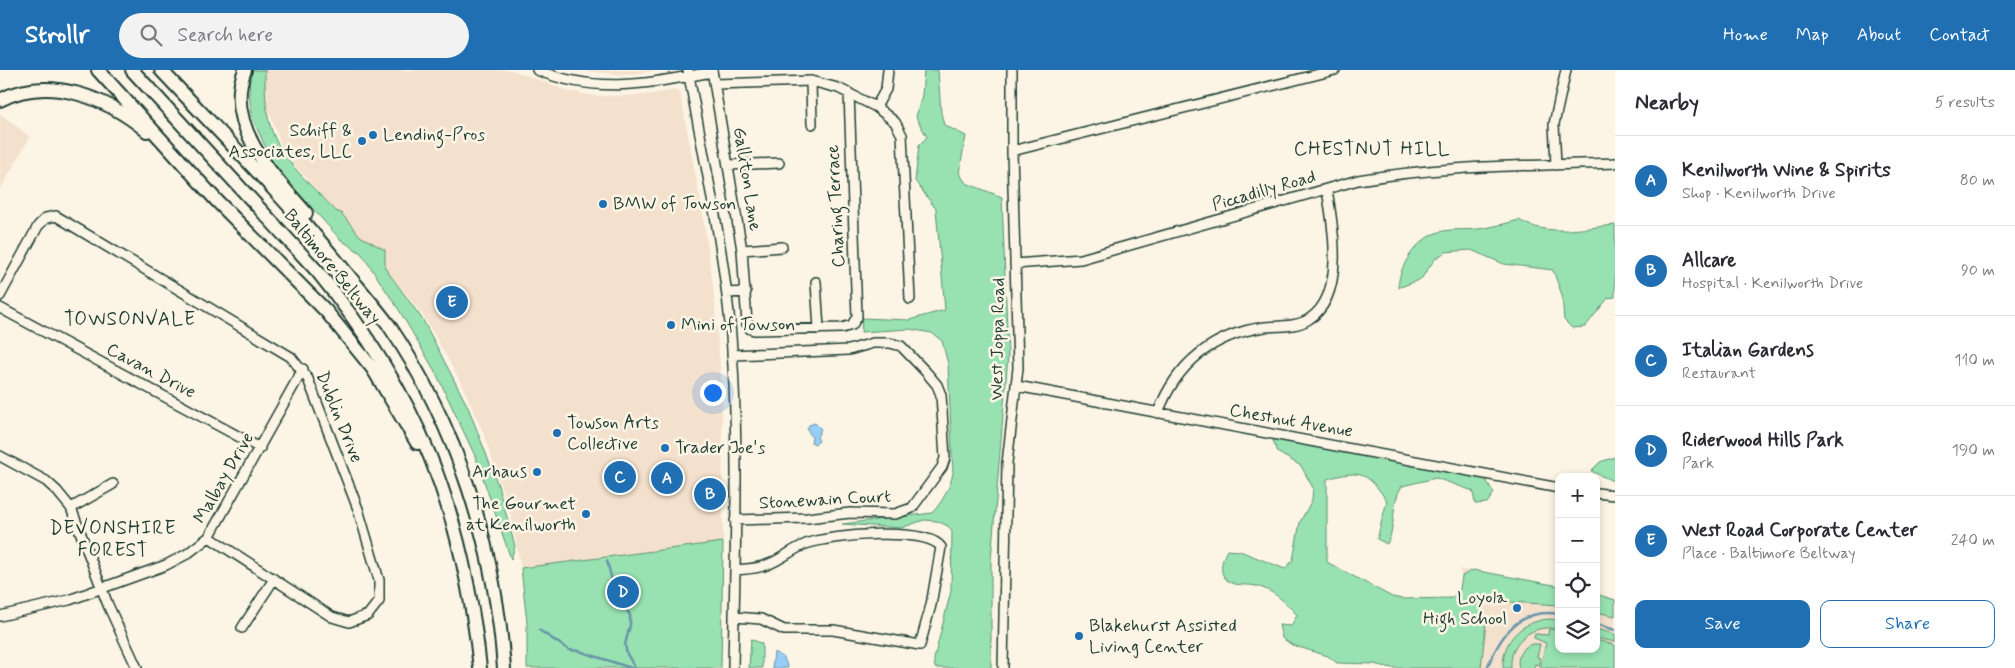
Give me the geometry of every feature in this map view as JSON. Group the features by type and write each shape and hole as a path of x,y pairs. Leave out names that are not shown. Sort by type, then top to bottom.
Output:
{"highway":[{"path":"98,70 140,114 164,145 326,311 373,369 425,456 455,526"},
{"name":"Baltimore Beltway","path":"132,70 291,242 352,316 394,380 430,454 455,526 474,617 480,668"},
{"name":"Baltimore Beltway","path":"161,70 307,227 387,324 414,368 438,412 465,477 490,567 498,612 504,668"},
{"path":"245,70 240,86 241,111 252,141 270,170 337,252 387,324"},
{"path":"0,100 27,89 56,88 71,92 124,114 164,145"}],"street":[{"name":"Galliton Lane","path":"537,70 564,80 600,86 633,85 688,73 712,71 742,250 747,324 750,329 819,328"},
{"path":"876,107 886,89 888,70"},
{"name":"West Joppa Road","path":"1003,668 1007,463 1017,386 1012,70"},
{"path":"1012,152 1335,70"},
{"path":"1556,165 1554,124 1566,70"},
{"path":"688,73 716,216 727,294 732,355 735,520 732,668"},
{"path":"715,84 811,81 849,93 876,107 895,122 902,135 910,299"},
{"path":"811,81 812,124"},
{"name":"Charing Terrace","path":"819,328 848,327 852,325 856,318 849,93"},
{"path":"728,165 779,163"},
{"name":"Piccadilly Road","path":"1015,264 1081,259 1358,180 1426,170 1615,163"},
{"path":"1158,413 1172,384 1184,367 1215,342 1249,330 1309,320 1322,305 1327,297 1335,254 1335,236 1327,190"},
{"name":"Dublin Drive","path":"0,296 38,226 46,218 56,216 291,357 303,369 358,509 379,580 379,601 368,615 359,620 340,620 332,617 209,537"},
{"path":"742,250 782,248"},
{"path":"816,282 819,328"},
{"path":"727,294 746,292"},
{"name":"Cavan Drive","path":"0,308 260,448"},
{"name":"Stonewain Court","path":"732,355 849,350 879,342 901,346 937,386 941,395 944,458 942,467 912,508 895,514 850,513 807,518 735,520"},
{"name":"Malbay Drive","path":"0,616 56,604 177,560 209,537 303,369"},
{"name":"Chestnut Avenue","path":"1017,386 1555,487"},
{"path":"0,456 46,481 71,508 101,588 137,668"},
{"path":"71,508 112,484"},
{"path":"1600,493 1615,494"},
{"path":"734,617 761,619 784,630 833,630 920,645 931,606 941,547 934,540 903,535 862,535 824,539 806,544 762,567 735,570"},
{"path":"242,628 274,579"}],"shaded area":[{"path":"264,70 512,70 568,91 595,96 643,95 677,90 680,92 702,209 713,285 722,388 723,542 521,568 510,513 482,430 461,383 424,317 372,252 284,153 267,107 263,86"},
{"path":"573,70 660,70 626,75"},
{"path":"0,115 30,137 0,190"},
{"name":"Loyola High School","path":"1459,569 1555,587 1555,653 1600,653 1600,596 1615,598 1615,668 1471,668 1480,619"}],"green space":[{"path":"252,70 265,70 268,118 274,137 281,149 307,182 336,211 341,213 360,236 385,250 385,268 423,320 468,407 498,485 515,546 511,559 476,458 436,373 399,310 361,253 341,240 275,167 253,120 249,95 250,74"},
{"path":"924,70 938,70 941,113 944,125 966,136 959,173 966,183 1002,197 1008,356 991,560 991,668 935,668 934,659 951,591 952,532 948,526 937,521 924,520 901,528 842,524 932,513 940,504 953,473 948,364 942,341 932,333 909,329 861,332 862,318 909,320 945,310 936,209 915,181 919,145 927,137 916,117 922,95"},
{"path":"1519,220 1530,225 1554,230 1615,225 1615,297 1608,298 1585,327 1572,328 1564,320 1562,295 1553,270 1504,264 1471,250 1445,252 1435,259 1421,279 1398,288 1405,262 1410,254 1431,236 1444,231 1479,229"},
{"path":"1272,437 1484,477 1494,493 1487,503 1475,504 1473,491 1436,478 1402,486 1396,500 1392,529 1387,544 1377,539 1387,501 1374,484 1369,479 1356,474 1327,479 1327,562 1392,597 1403,599 1452,598 1460,589 1462,576 1473,570 1555,585 1555,605 1478,600 1486,623 1481,668 1392,668 1373,664 1337,663 1328,656 1292,645 1282,638 1279,625 1291,626 1297,615 1293,610 1268,590 1256,586 1235,584 1227,580 1222,573 1223,559 1227,550 1240,551 1285,569 1293,560 1300,522 1312,500 1313,488 1301,466 1277,452"},
{"path":"1615,457 1615,482 1600,475 1600,473 1591,471 1600,462"},
{"path":"723,542 721,668 527,668 527,623 521,568"},
{"path":"1600,595 1615,600 1615,616 1600,613"},
{"path":"1555,620 1555,629 1540,629 1524,636 1514,650 1511,658 1511,668 1503,668 1506,649 1510,641 1522,628 1539,621"},
{"path":"1549,629 1555,630 1555,653 1600,653 1600,641 1615,645 1615,668 1540,668 1546,643 1534,638 1535,634 1548,635"},
{"path":"1600,630 1615,634 1615,642 1600,639"},
{"path":"751,639 762,644 762,668 749,668"},
{"path":"1532,644 1540,644 1537,657 1540,658 1539,665 1535,664 1534,668 1519,668 1518,660 1520,653"}],"water":[{"path":"815,423 821,429 817,437 819,441 815,444 811,442 812,437 807,429 809,425"},
{"path":"774,652 784,658 788,668 772,668"}],"waterway":[{"path":"607,561 615,592"},
{"path":"619,599 630,615 630,625 625,645 627,654 635,668"},
{"path":"1487,668 1498,645 1513,626 1533,615 1555,614"},
{"path":"1600,625 1615,630"},
{"path":"539,630 569,650 579,651 631,668"}],"place":[{"name":"Lending-Pros","path":"373,135"},
{"name":"Schiff & Associates, LLC","path":"362,141"},
{"name":"BMW of Towson","path":"603,204"},
{"name":"West Road Corporate Center","path":"452,302"},
{"name":"Mini of Towson","path":"671,325"},
{"name":"Towson Arts Collective","path":"557,433"},
{"name":"Trader Joe's","path":"665,448"},
{"name":"Arhaus","path":"537,472"},
{"name":"Italian Gardens","path":"620,477"},
{"name":"Kenilworth Wine & Spirits","path":"667,478"},
{"name":"Allcare","path":"710,494"},
{"name":"The Gourmet at Kenilworth","path":"586,514"},
{"name":"Riderwood Hills Park","path":"623,592"},
{"name":"Loyola High School","path":"1517,608"},
{"name":"Blakehurst Assisted Living Center","path":"1079,636"}],"district":[{"name":"CHESTNUT HILL","path":"1372,149"},
{"name":"TOWSONVALE","path":"130,319"},
{"name":"DEVONSHIRE FOREST","path":"113,539"}]}
